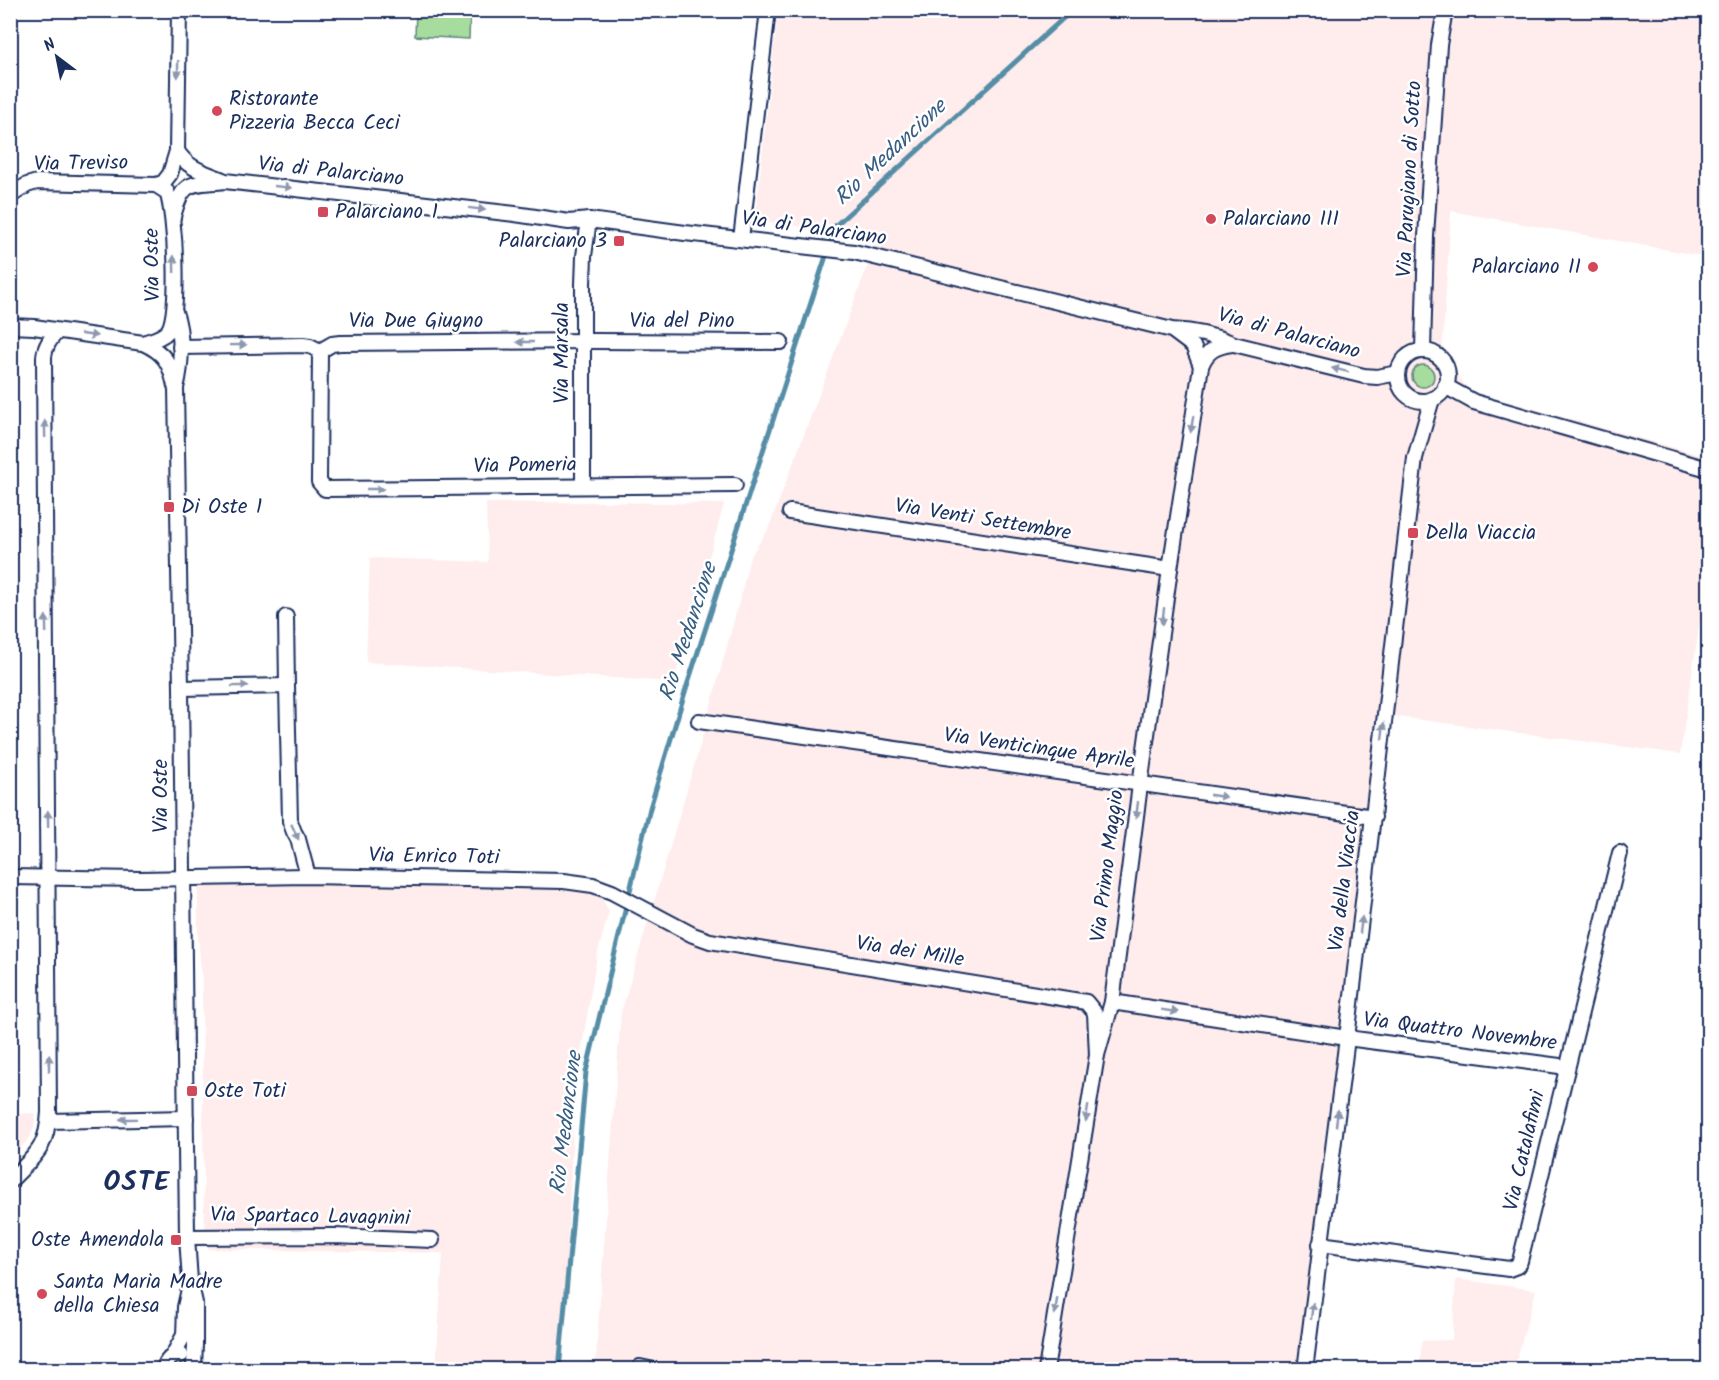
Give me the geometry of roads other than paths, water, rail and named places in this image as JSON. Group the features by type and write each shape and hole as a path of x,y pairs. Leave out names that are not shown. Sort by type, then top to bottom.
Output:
{"street":[{"path":"156,185 163,183 170,174 177,151 179,10"},
{"path":"741,238 768,10"},
{"name":"Via Parugiano di Sotto","path":"1423,351 1426,236 1439,45 1445,10"},
{"path":"177,151 183,161 190,166 225,181"},
{"name":"Via di Palarciano","path":"180,194 188,186 225,181 492,211 569,222 589,220 685,233 807,245 854,252 1172,330 1193,331 1234,344 1364,376 1377,377 1398,373"},
{"name":"Via Treviso","path":"10,196 27,184 37,182 156,185"},
{"name":"Via Oste","path":"156,185 167,192 173,217 175,312 180,347 180,374 176,388 187,1237 190,1281 195,1303 194,1368"},
{"name":"Via Oste","path":"173,217 180,194"},
{"name":"Via Marsala","path":"583,486 584,256 589,220"},
{"name":"Via Oste","path":"143,343 167,332 175,312"},
{"path":"10,320 34,327 143,343 157,350 166,359 176,388"},
{"path":"10,326 34,327"},
{"path":"1172,330 1193,346 1201,366"},
{"path":"10,1181 42,1148 49,1121 44,357 50,340 58,331"},
{"name":"Via del Pino","path":"584,341 781,342"},
{"name":"Via Due Giugno","path":"180,347 303,345 320,351 332,344 340,343 584,341"},
{"path":"1201,366 1210,351 1219,346 1234,344"},
{"name":"Via Pomeria","path":"320,351 319,482 326,489 735,484"},
{"path":"1423,351 1438,356 1444,362 1448,378 1442,391 1432,399 1423,401 1407,396 1401,389 1398,373 1404,359 1423,351"},
{"name":"Via Primo Maggio","path":"1046,1370 1097,1055 1113,1002 1140,785 1201,366"},
{"path":"1445,386 1474,402 1708,469"},
{"name":"Via della Viaccia","path":"1305,1370 1374,817 1415,458 1432,399"},
{"name":"Via Venti Settembre","path":"790,512 1170,569"},
{"path":"286,617 290,821 298,839 308,876"},
{"path":"181,688 287,686"},
{"name":"Via Venticinque Aprile","path":"699,721 1374,817"},
{"name":"Via Catalafimi","path":"1320,1244 1509,1269 1517,1266 1620,853"},
{"name":"Via Enrico Toti","path":"10,877 308,876 564,881 592,885 612,892 674,926"},
{"name":"Via dei Mille","path":"674,926 710,941 1086,1002 1095,1013 1097,1055"},
{"path":"1113,1002 1347,1038"},
{"name":"Via Quattro Novembre","path":"1347,1038 1567,1066"},
{"path":"49,1121 186,1118"},
{"name":"Via Spartaco Lavagnini","path":"187,1237 333,1236 432,1240"},
{"name":"Via Oste","path":"164,1370 165,1364 172,1357 184,1335 185,1307 190,1281"},
{"path":"172,1357 176,1355 189,1358 194,1368"}],"waterway":[{"name":"Rio Medancione","path":"559,1370 586,1072 650,808 685,692 836,225 1069,13 1069,10"},
{"path":"1414,10 1420,13"}],"place":[{"name":"Ristorante Pizzeria Becca Ceci","path":"217,111"},
{"name":"Palarciano 1","path":"323,212"},
{"name":"Palarciano III","path":"1211,219"},
{"name":"Palarciano 3","path":"619,241"},
{"name":"Palarciano II","path":"1593,267"},
{"name":"Di Oste 1","path":"169,507"},
{"name":"Della Viaccia","path":"1413,533"},
{"name":"Oste Toti","path":"192,1091"},
{"name":"Oste Amendola","path":"176,1240"},
{"name":"Santa Maria Madre della Chiesa","path":"42,1294"}],"district":[{"name":"OSTE","path":"137,1182"}]}
